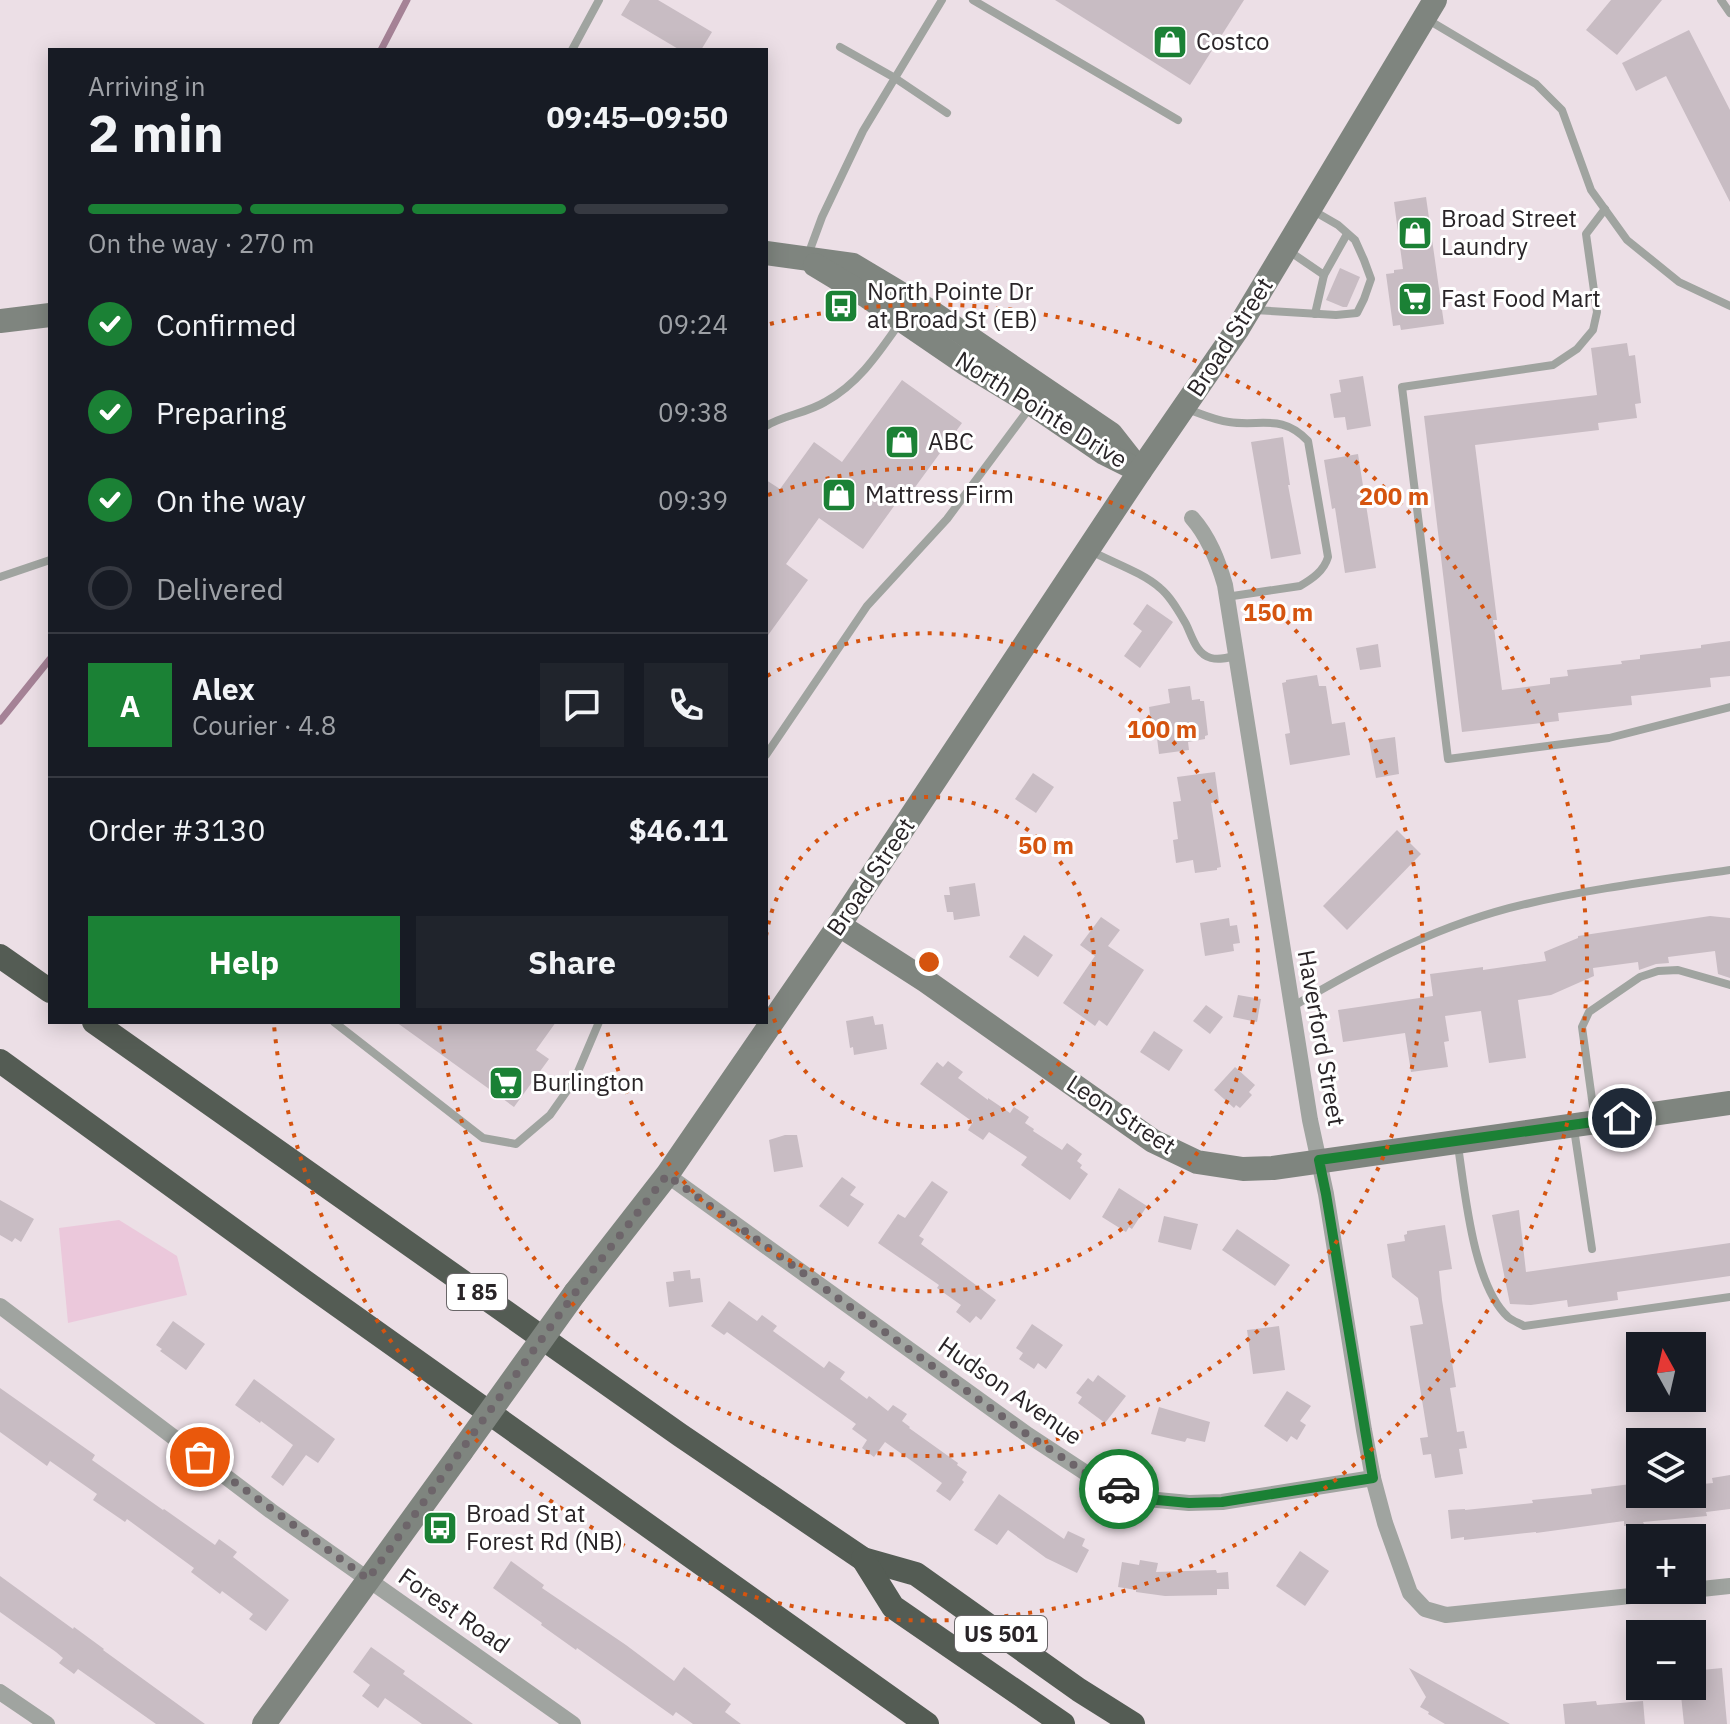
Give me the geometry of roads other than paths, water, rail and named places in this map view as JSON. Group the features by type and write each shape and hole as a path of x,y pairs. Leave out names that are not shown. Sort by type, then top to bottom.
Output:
{"highway":[{"path":"0,956 48,990"},
{"name":"I 85","path":"97,1024 680,1435 863,1559 893,1607 1063,1724"},
{"path":"0,1061 927,1724"},
{"name":"US 501","path":"863,1559 916,1574 1079,1690 1133,1724"}],"main road":[{"name":"Broad Street","path":"264,1724 575,1293 667,1175 839,925 1249,310 1430,9"},
{"name":"North Pointe Drive","path":"768,253 853,265 930,311 1111,434 1140,471"},
{"name":"North Pointe Drive","path":"807,260 1104,453 1140,471"},
{"path":"0,321 48,315"},
{"name":"Leon Street","path":"839,925 926,981 1153,1141 1197,1162 1243,1169 1273,1168 1730,1103"}],"street":[{"name":"Haverford Street","path":"1192,518 1200,527 1219,566 1226,597 1310,1120 1326,1194 1373,1478 1410,1593 1425,1609 1446,1615 1626,1597"},
{"name":"Hudson Avenue","path":"667,1175 1028,1435 1110,1486 1147,1499 1222,1502 1373,1478"},
{"name":"Forest Road","path":"0,1306 271,1511 573,1724"},
{"path":"1706,1588 1730,1586"},
{"path":"0,1692 47,1724"}],"lane":[{"path":"573,48 599,0"},
{"path":"807,260 822,217 863,131 942,0"},
{"path":"973,0 1178,120"},
{"path":"1721,0 1730,13"},
{"path":"1430,9 1536,84 1562,110 1591,190 1627,240 1679,282 1730,306"},
{"path":"840,47 895,78 947,113"},
{"path":"1249,310 1336,315 1357,313 1371,279 1355,240 1338,225 1310,209"},
{"path":"1605,209 1586,234 1597,312 1593,330 1577,349 1553,365 1402,387 1448,759 1609,738 1730,707"},
{"path":"1315,314 1324,275 1347,234"},
{"path":"1286,249 1324,275"},
{"path":"768,425 824,404 844,389 864,372 902,320"},
{"path":"768,752 867,606 947,519 1032,404"},
{"path":"1184,408 1228,422 1286,425 1299,430 1308,441 1328,557 1326,564 1300,586 1226,597"},
{"path":"1088,550 1157,585 1166,594 1204,655 1219,659 1235,656"},
{"path":"0,577 48,561"},
{"path":"1292,1007 1380,959 1450,927 1525,904 1730,870"},
{"path":"1592,1249 1582,1027 1589,1012 1640,977 1658,971 1678,970 1730,985"},
{"path":"337,1024 483,1138 516,1144 550,1115 574,1081 598,1024"},
{"path":"1457,1141 1474,1244 1485,1280 1509,1318 1524,1326 1730,1297"}],"waterway":[{"path":"382,48 407,0"},
{"path":"0,721 48,661"}],"place":[{"name":"Costco","path":"1170,42"},
{"name":"Broad Street Laundry","path":"1415,233"},
{"name":"Fast Food Mart","path":"1415,299"},
{"name":"North Pointe Dr at Broad St (EB)","path":"841,306"},
{"name":"ABC","path":"902,442"},
{"name":"Mattress Firm","path":"839,495"},
{"name":"Burlington","path":"506,1083"},
{"name":"Broad St at Forest Rd (NB)","path":"440,1528"}]}
